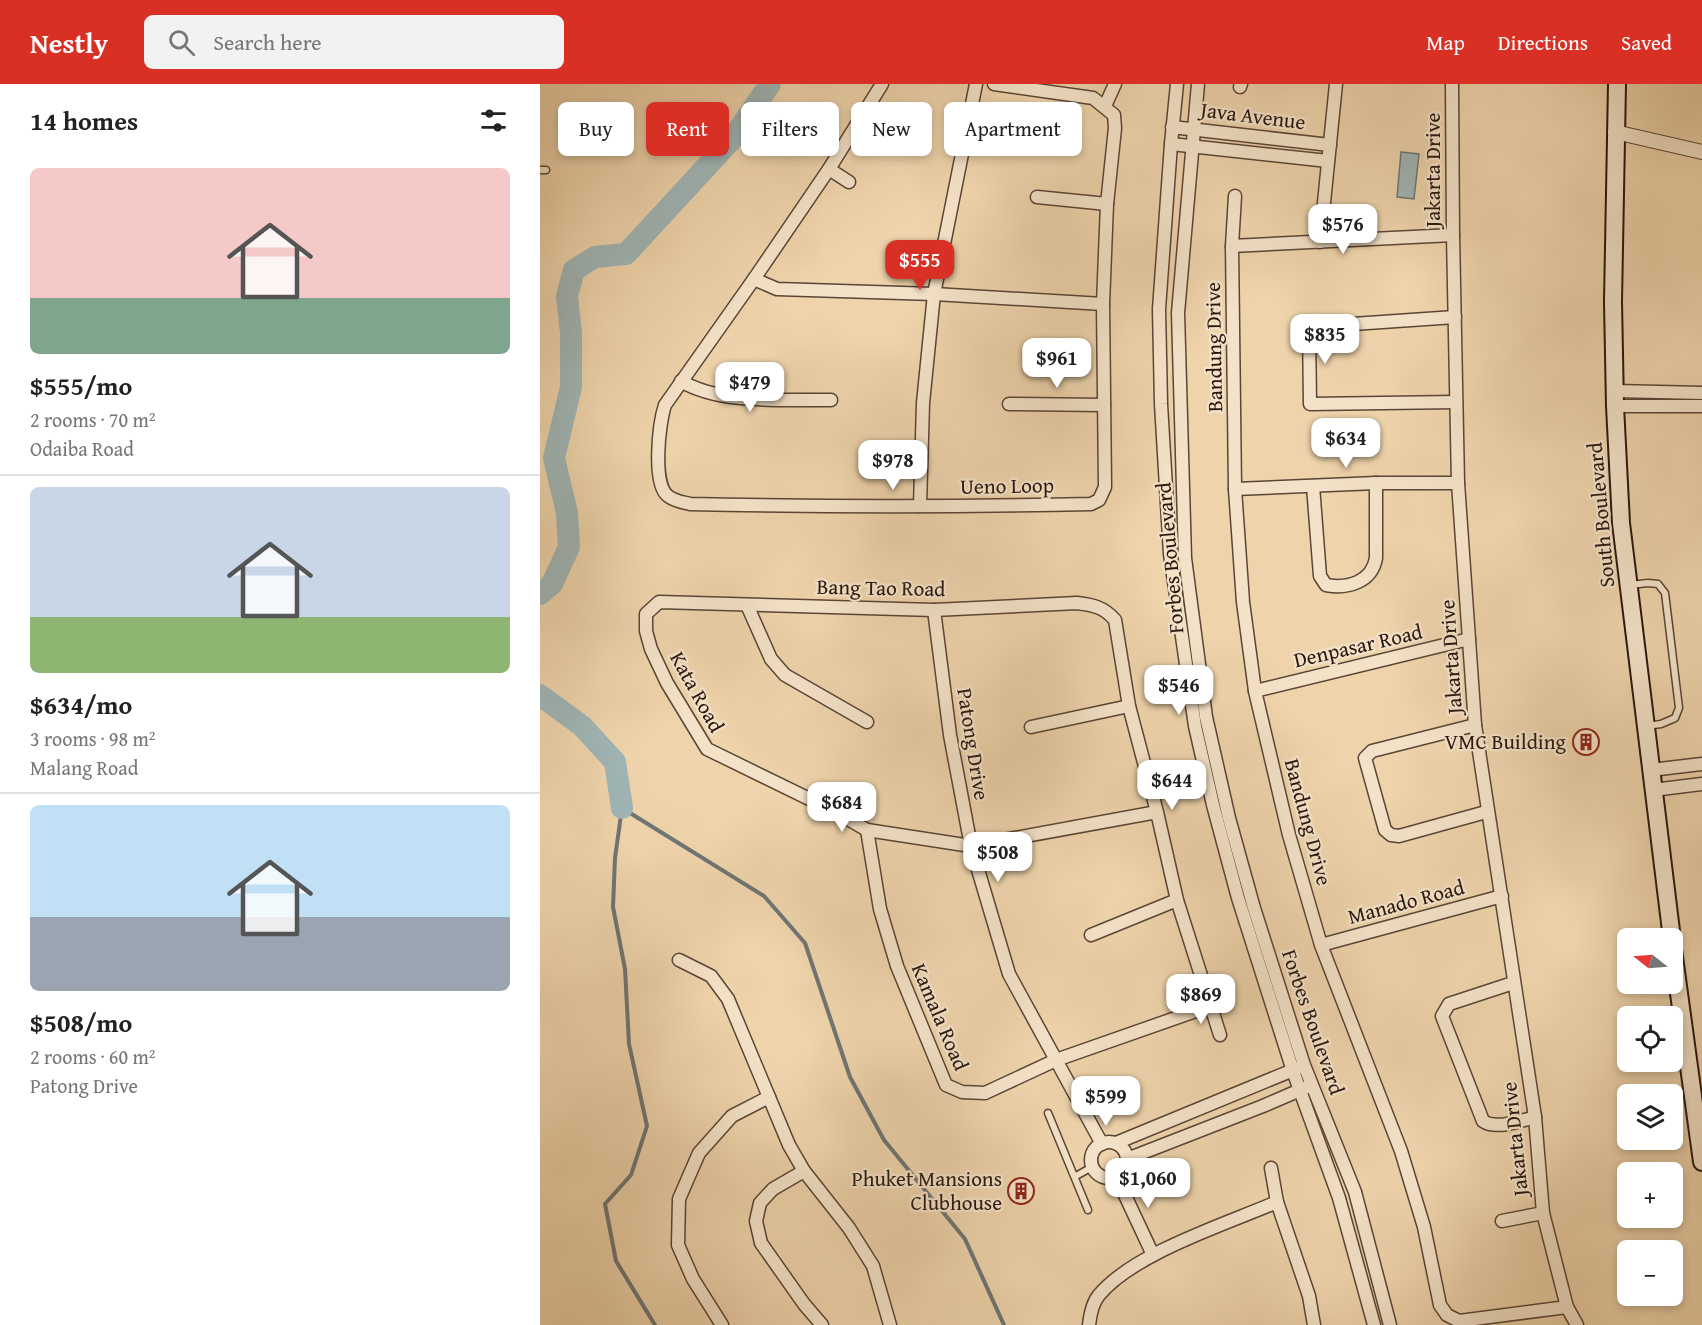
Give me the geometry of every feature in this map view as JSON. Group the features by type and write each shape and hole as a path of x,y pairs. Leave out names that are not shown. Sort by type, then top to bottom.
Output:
{"main road":[{"name":"South Boulevard","path":"1617,84 1613,302 1621,523 1670,928"},
{"name":"South Boulevard","path":"1679,994 1702,1162"}],"street":[{"name":"Ueno Loop","path":"882,84 829,169 665,405 658,436 661,485 666,495 690,504 920,506 1091,504 1099,500 1105,487 1103,303 1107,204 1115,128 1114,115 1105,106"},
{"path":"920,506 923,403 934,294 976,84"},
{"path":"994,84 1093,98 1105,106 1115,84"},
{"name":"Forbes Boulevard","path":"1177,84 1160,309 1161,404 1170,554 1196,726 1213,805 1238,898 1298,1068 1355,1192 1390,1325"},
{"name":"Forbes Boulevard","path":"1198,84 1178,313 1185,558 1206,717 1229,818 1298,1068"},
{"path":"1320,242 1336,84"},
{"name":"Jakarta Drive","path":"1450,84 1458,483 1474,725 1535,1117 1543,1213 1567,1307 1577,1325"},
{"name":"Java Avenue","path":"1172,127 1330,145"},
{"path":"1615,132 1702,152"},
{"name":"Java Avenue","path":"1171,144 1328,162"},
{"path":"829,169 849,182"},
{"name":"Bandung Drive","path":"1235,196 1232,246 1235,489 1243,602 1255,691 1289,835 1321,945 1401,1150 1424,1227 1440,1305 1447,1315 1459,1321 1482,1322 1567,1307"},
{"path":"1037,197 1107,204"},
{"path":"1232,246 1453,235"},
{"path":"754,279 777,289 1103,303"},
{"path":"1455,317 1309,327 1310,404 1456,402"},
{"path":"681,381 704,393 736,398 831,400"},
{"path":"1615,398 1702,393"},
{"path":"1615,398 1702,406"},
{"path":"1010,404 1104,405"},
{"path":"1313,486 1320,576 1326,585 1345,587 1369,575 1374,569 1376,483"},
{"path":"1235,489 1376,483 1458,483"},
{"name":"Bang Tao Road","path":"646,614 659,602 934,610 1077,603 1094,605 1107,610 1115,620 1128,706"},
{"path":"747,605 771,659 785,675 867,722"},
{"name":"Patong Drive","path":"934,610 950,735 971,846 1009,974 1102,1144"},
{"name":"Kata Road","path":"646,614 646,631 651,649 667,683 707,749 836,812 867,831 971,846 1157,812"},
{"name":"Denpasar Road","path":"1255,691 1469,639"},
{"path":"1031,727 1128,706 1157,812 1177,900 1220,1035"},
{"path":"1474,725 1372,751 1365,758 1386,830 1391,835 1399,836 1486,812"},
{"path":"1651,770 1702,764"},
{"path":"1653,790 1702,784"},
{"name":"Kamala Road","path":"867,831 880,909 897,966 946,1085 962,1092 985,1093 1056,1060 1210,1006"},
{"name":"Manado Road","path":"1321,945 1502,896"},
{"path":"1091,934 1177,900"},
{"path":"679,960 711,976 728,999 789,1145 804,1171 849,1228 873,1266 890,1325"},
{"path":"1513,983 1449,1004 1442,1016 1483,1121 1488,1124 1512,1123 1535,1117"},
{"path":"1116,1143 1124,1150 1127,1159 1124,1169 1111,1178 1100,1175 1092,1167 1092,1156 1097,1146 1116,1143 1298,1068"},
{"path":"1127,1159 1263,1107 1306,1087"},
{"name":"Forbes Boulevard","path":"1306,1087 1340,1198 1374,1325"},
{"path":"722,1325 693,1279 678,1245 679,1199 699,1153 732,1116 769,1097"},
{"path":"1271,1168 1277,1202 1309,1296 1314,1325"},
{"path":"804,1171 772,1189 760,1203 756,1221 761,1243 804,1304 822,1325"},
{"path":"1116,1176 1153,1255"},
{"path":"1089,1325 1096,1297 1112,1282 1153,1255 1277,1202"},
{"path":"1502,1221 1543,1213"}],"lane":[{"path":"1629,585 1658,584 1665,593 1679,708 1675,718 1661,724 1645,726"},
{"path":"1048,1113 1076,1176 1088,1210"},
{"path":"1076,1176 1092,1167"}],"shaded area":[{"path":"1401,152 1419,154 1414,199 1397,197"}],"waterway":[{"path":"540,594 552,584 569,547 567,513 554,458 571,387 571,333 567,296 574,270 595,257 626,254 733,138 770,84"},
{"path":"540,695 582,726 615,762 622,808"},
{"path":"655,1325 616,1261 605,1204 631,1175 647,1126 629,1044 625,969 613,907 615,858 622,808 764,896 805,943 850,1077 884,1140 965,1239 1004,1325"}],"place":[{"name":"VMC Building","path":"1586,742"},
{"name":"Phuket Mansions Clubhouse","path":"1021,1191"}]}
